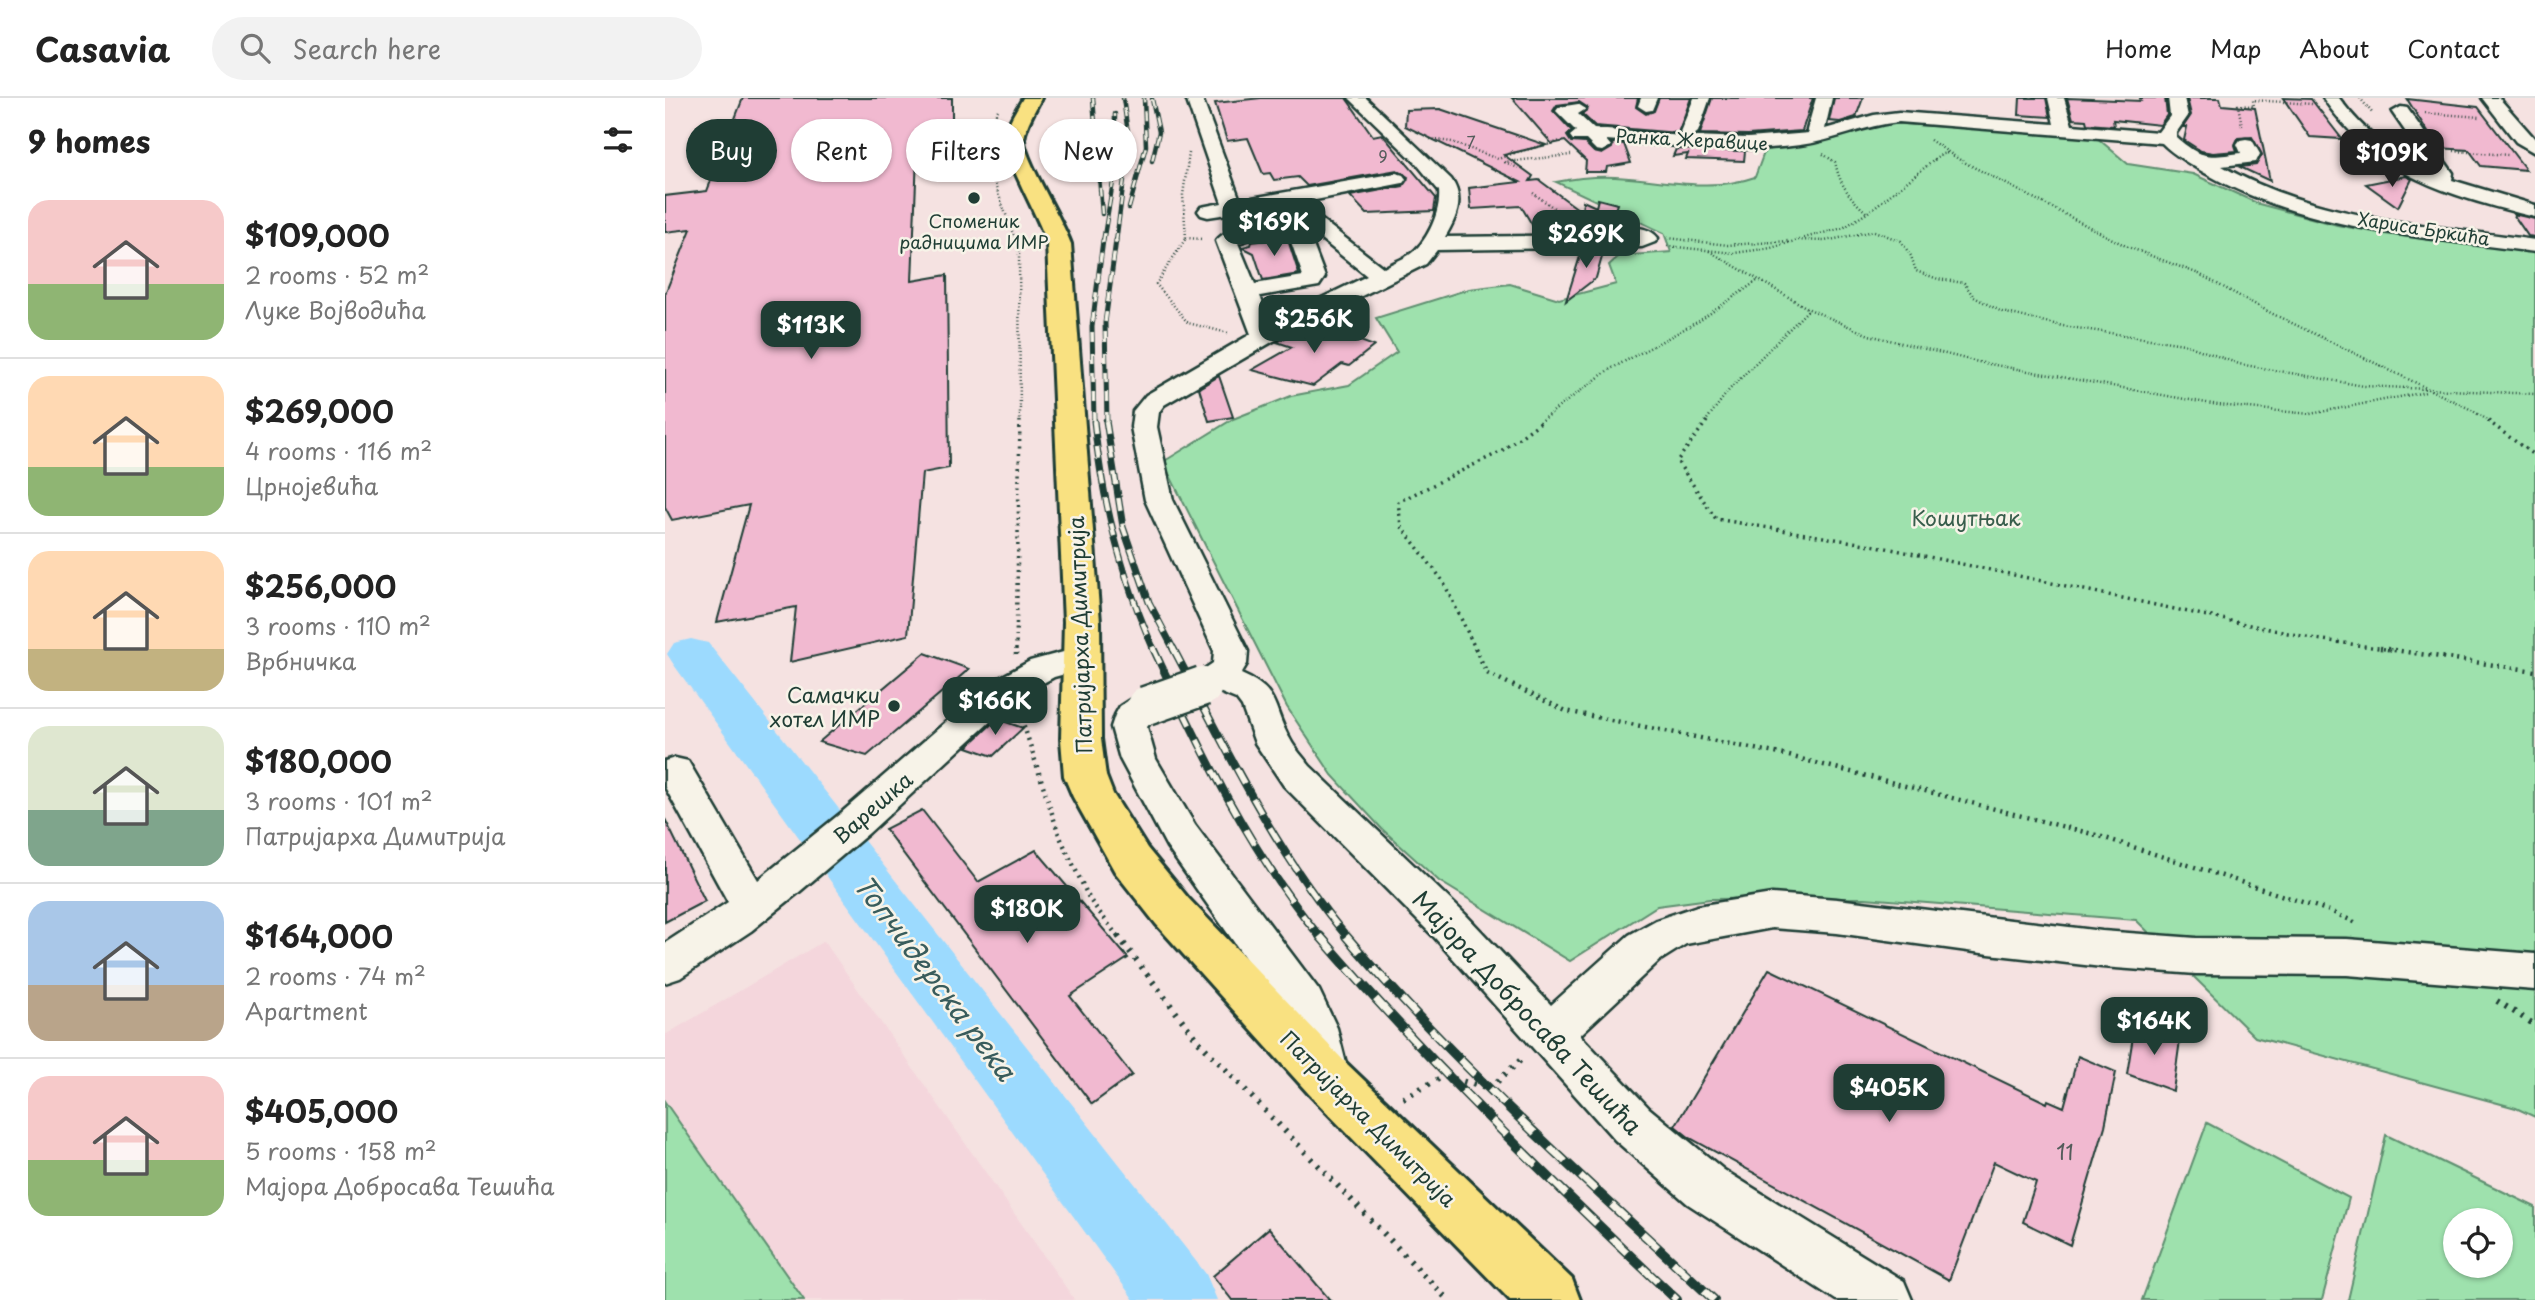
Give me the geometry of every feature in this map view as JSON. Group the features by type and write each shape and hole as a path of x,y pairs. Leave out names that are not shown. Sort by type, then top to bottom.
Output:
{"main road":[{"name":"Патријарха Димитрија","path":"1032,98 1018,125 1014,141 1059,242 1080,594 1081,739 1085,776 1131,860 1172,911 1327,1078 1551,1300"}],"street":[{"path":"1194,98 1233,207"},
{"path":"1327,1078 1314,1028 1303,1004 1181,836 1137,759 1129,727 1133,715 1146,706 1211,682 1227,671 1232,661 1231,652 1159,500 1145,438 1146,411 1155,400 1261,339 1418,259 1433,244 1449,203 1448,189 1429,166 1357,98"},
{"path":"1689,132 1702,98"},
{"path":"1824,98 1816,130 1825,140"},
{"path":"2056,98 2064,129"},
{"path":"2167,138 2167,131 2179,120 2181,114 2176,98"},
{"path":"2490,98 2522,138 2535,148"},
{"path":"2333,102 2347,122 2369,145 2386,156 2438,180 2535,211"},
{"path":"1579,109 1565,111 1585,135 1611,156"},
{"name":"Ранка Жеравице","path":"1585,135 1751,144 1825,140 1888,109 2167,138"},
{"path":"2401,112 2445,175 2438,180"},
{"path":"1374,115 1406,126 1430,139"},
{"name":"Хариса Бркића","path":"2167,138 2200,163 2265,193 2322,210 2409,228 2535,246"},
{"path":"2200,163 2249,158 2251,154 2246,144"},
{"path":"1208,211 1396,179"},
{"path":"1284,200 1382,277"},
{"path":"1616,234 1644,238"},
{"path":"1433,244 1644,238"},
{"path":"1245,292 1261,339"},
{"name":"Варешка","path":"665,965 752,907 785,881 855,823 1004,690 1042,669 1082,658"},
{"name":"Мајора Добросава Тешића","path":"1211,682 1248,691 1258,703 1273,743 1297,776 1451,926 1632,1124 1706,1187 1885,1300"},
{"path":"675,771 752,907"},
{"path":"1550,1034 1644,948 1671,932 1697,923 1772,911 1837,916 2102,949 2196,956 2347,957 2535,972"}],"path":[{"path":"2246,144 2238,105 2254,106 2253,100 2333,102"},
{"path":"999,107 986,130 983,152 1019,250 1021,349 1016,664"},
{"path":"1498,159 1585,135"},
{"path":"1924,137 2108,237 2199,274 2271,313 2434,391 2504,430 2535,456"},
{"path":"1430,139 1452,142 1518,168"},
{"path":"1825,140 1820,153 1835,162 1839,180 1848,196 1867,213"},
{"path":"1190,146 1183,195 1186,238 1156,284 1188,323 1261,339"},
{"path":"1510,149 1514,153"},
{"path":"2427,149 2508,155"},
{"path":"1644,238 1709,251 1734,253 1771,248 1843,228 1948,152"},
{"path":"1504,162 1571,155"},
{"path":"1532,193 1567,219 1598,231 1616,234"},
{"path":"1644,238 1728,245 1798,240 1825,241 1874,231 1901,241 1911,256 1916,271 1938,279 1964,283 1974,297 2002,312 2063,326 2184,344 2239,364 2364,386 2535,394"},
{"path":"1709,251 1809,309 1869,335 1978,362 2218,405 2310,414 2434,391"},
{"path":"1757,281 1699,321 1607,371 1500,452 1398,502 1401,526 1443,581 1487,673 1566,711 1785,755 2096,835 2330,911 2366,928"},
{"path":"1809,309 1729,390 1677,461 1716,519 1877,545 2316,639 2535,671"},
{"path":"1013,715 1023,723 1059,835 1090,900 1198,1041 1448,1300"},
{"path":"1374,1124 1404,1098 1444,1076 1489,1089 1550,1034"}],"shaded area":[{"path":"824,941 1074,1299 804,1300 665,1102 665,1035"}],"green space":[{"name":"Кошутњак","path":"1888,123 2096,137 2128,164 2193,174 2259,204 2337,225 2384,234 2535,252 2535,1117 2516,1108 2255,1037 2136,920 1865,898 1710,899 1657,906 1570,961 1439,881 1382,829 1332,775 1287,707 1163,462 1233,419 1291,396 1349,385 1397,352 1376,318 1469,289 1510,284 1559,299 1616,284 1609,265 1619,256 1671,252 1664,233 1556,182 1608,177 1703,185 1738,182 1755,177 1765,150 1808,145"},
{"path":"665,1102 804,1300 665,1300"},
{"path":"2207,1123 2349,1198 2322,1300 2142,1300"},
{"path":"2386,1135 2535,1207 2535,1300 2348,1300"}],"building":[{"path":"743,98 952,98 952,119 906,119 906,182 916,182 912,281 947,275 949,468 922,473 908,635 790,662 796,607 717,622 749,505 672,520 665,507 665,294 691,229 665,232 665,196 707,191 710,182 777,182 777,119 735,119"},
{"path":"1261,98 1346,98 1373,136 1382,134 1436,198 1434,211 1367,214 1350,196 1403,186 1408,177 1397,170 1307,186 1298,177 1274,180 1270,173 1263,174 1248,138 1227,141 1215,103"},
{"path":"1512,98 1638,98 1636,107 1646,114 1654,111 1659,98 1691,98 1678,133 1595,126 1582,114 1588,108 1579,102 1557,105 1553,111 1572,131 1567,136 1571,142 1585,143 1594,152 1602,154 1612,148 1612,143 1624,144 1631,163 1607,167 1606,172 1585,172 1586,161 1565,141 1552,144"},
{"path":"1712,98 1813,98 1802,131 1748,135 1700,134"},
{"path":"1834,98 1863,98 1856,117 1840,122 1829,121"},
{"path":"2020,98 2046,98 2050,117 2019,115"},
{"path":"2067,98 2141,101 2140,98 2165,98 2167,115 2160,125 2113,120 2114,126 2087,124 2086,120 2073,119"},
{"path":"2187,98 2220,98 2222,105 2255,108 2270,181 2240,167 2256,165 2262,155 2252,137 2238,138 2235,145 2237,151 2213,153 2201,151 2184,140 2187,127 2183,127 2191,115"},
{"path":"2283,98 2311,99 2342,139 2310,137"},
{"path":"2407,99 2478,107 2526,170 2481,166 2469,150 2438,148"},
{"path":"1440,109 1546,145 1504,155 1533,176 1530,181 1539,180 1582,212 1583,201 1596,207 1598,199 1617,204 1613,215 1632,224 1608,227 1605,232 1588,233 1589,228 1581,229 1581,224 1568,230 1537,233 1521,206 1471,209 1469,188 1520,182 1405,126 1406,110"},
{"path":"1676,149 1745,151 1744,161 1686,159 1688,154 1673,156"},
{"path":"2406,176 2412,179 2398,207 2366,184"},
{"path":"2513,214 2535,219 2535,237 2528,236"},
{"path":"1283,238 1288,240 1299,274 1263,280 1254,253 1242,247 1251,245 1252,242"},
{"path":"1582,250 1604,250 1596,278 1566,301"},
{"path":"1308,326 1320,326 1374,346 1349,366 1342,364 1313,386 1252,370 1292,347 1277,342"},
{"path":"1219,376 1233,417 1209,421 1199,388"},
{"name":"Самачки хотел ИМР","path":"925,653 969,669 867,756 819,742"},
{"path":"997,719 1023,728 993,756 967,747"},
{"path":"922,810 978,882 1036,850 1128,958 1070,996 1132,1075 1092,1104 885,829"},
{"path":"665,819 705,901 665,922"},
{"path":"1769,969 2047,1103 2048,1100 2064,1107 2078,1056 2116,1072 2105,1126 2070,1245 2023,1222 2036,1182 1994,1162 1949,1280 1690,1138 1675,1126"},
{"path":"2135,1024 2180,1040 2173,1091 2127,1074"},
{"path":"1269,1228 1330,1300 1232,1300 1213,1276"}],"waterway":[{"name":"Топчидерска река","path":"691,654 1180,1300"}],"railway":[{"path":"1093,98 1102,214"},
{"path":"1116,242 1129,140 1123,98"},
{"path":"1129,208 1146,146 1144,98"},
{"path":"1152,99 1159,132 1152,161"},
{"path":"1103,242 1114,176 1115,114"},
{"path":"1094,422 1092,327 1103,240"},
{"path":"1107,422 1105,323 1116,240"},
{"path":"1094,421 1102,480 1115,538 1132,594 1154,650"},
{"path":"1106,421 1123,527 1149,602 1174,650"},
{"path":"1153,648 1228,799 1271,871 1321,938"},
{"path":"1173,648 1274,835 1348,938"},
{"path":"1320,936 1405,1031 1494,1122 1677,1300"},
{"path":"1346,936 1478,1078 1714,1300"}],"place":[{"name":"Споменик радницима ИМР","path":"974,198"},
{"name":"Самачки хотел ИМР","path":"894,706"}]}
